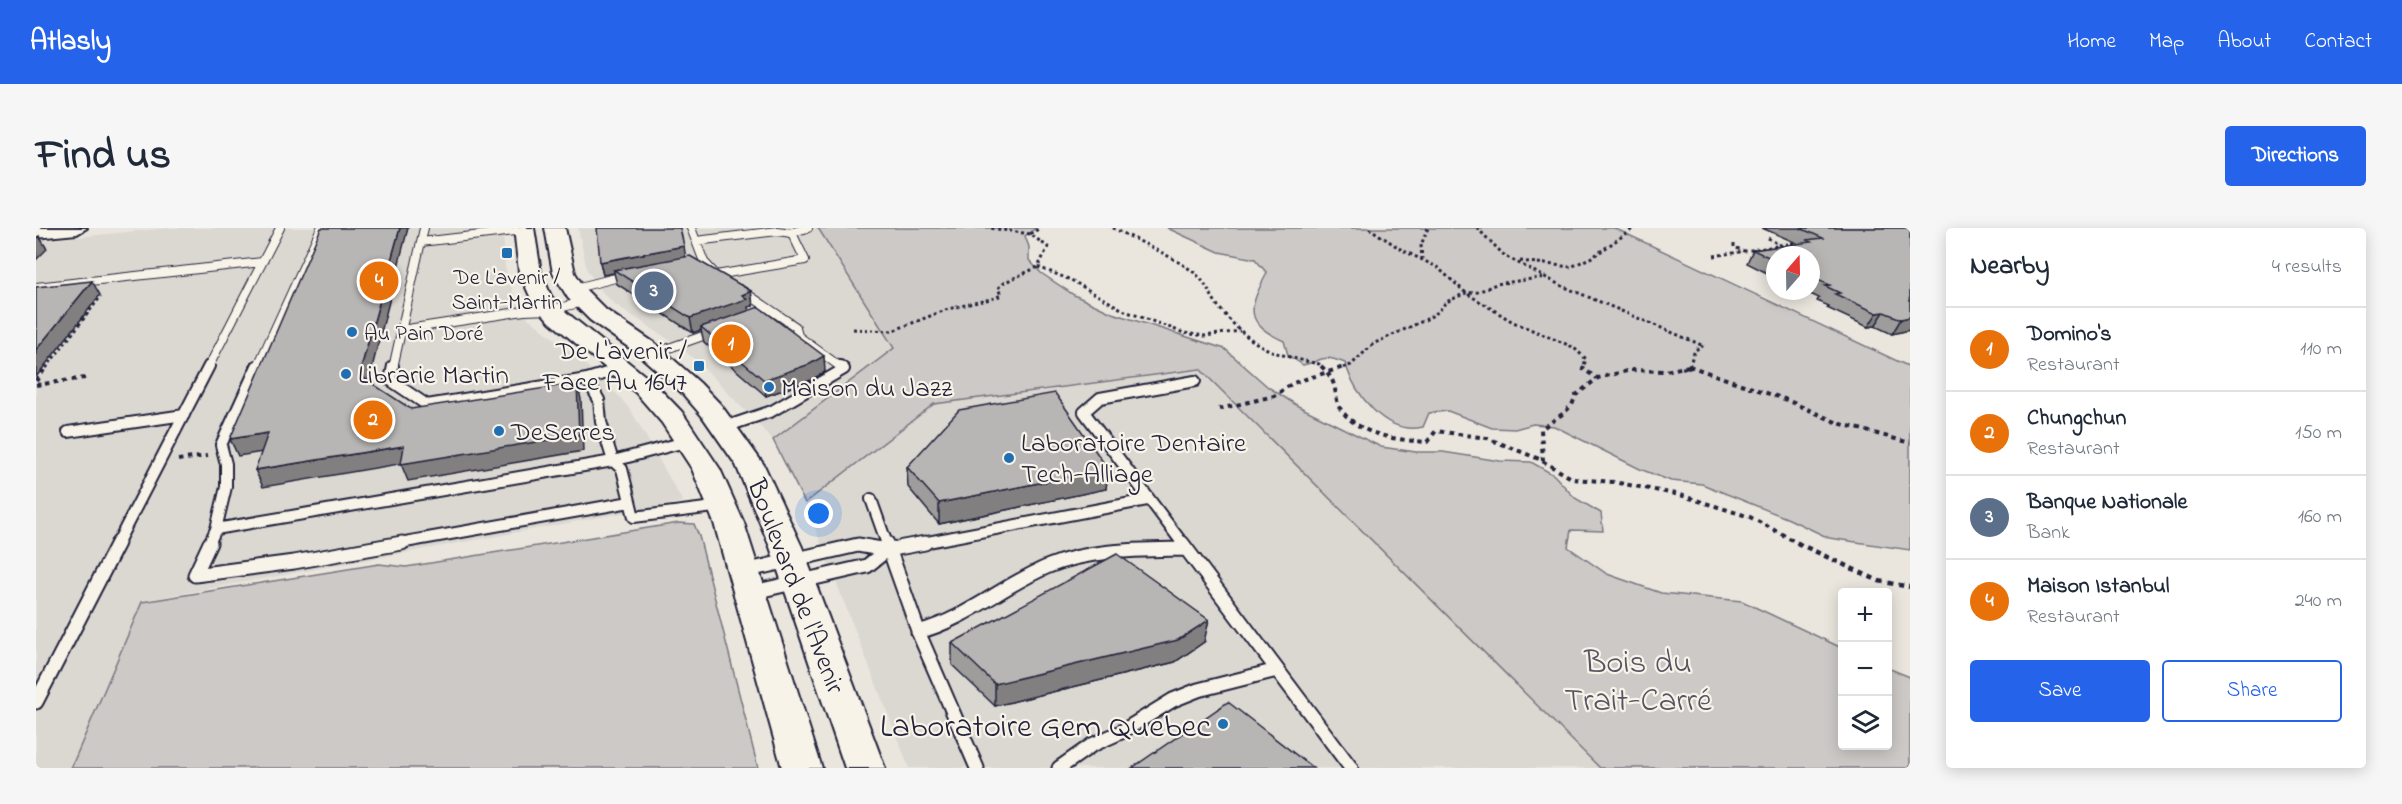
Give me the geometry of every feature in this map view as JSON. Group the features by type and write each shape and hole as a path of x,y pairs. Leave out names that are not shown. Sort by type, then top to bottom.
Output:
{"street":[{"path":"36,232 77,228"},
{"path":"555,228 564,273 578,295"},
{"name":"Boulevard de l'Avenir","path":"524,229 532,278 541,298 551,310 623,368 657,400 689,441 706,469 723,506 802,768"},
{"name":"Boulevard de l'Avenir","path":"578,295 691,388 725,427 756,476 794,571 865,768"}],"lane":[{"path":"36,702 262,262 283,228"},
{"path":"321,228 222,445 225,453 224,505 195,575 306,560 630,502"},
{"path":"424,228 390,380 426,405 587,379 623,368"},
{"path":"691,228 704,262 716,275 796,327 798,336 844,369 772,411 725,427"},
{"path":"789,233 808,228"},
{"path":"421,242 524,229"},
{"path":"696,241 776,229 792,233 805,260 716,275"},
{"path":"36,287 262,262"},
{"path":"693,264 704,262"},
{"path":"401,330 524,311 551,310 578,295 638,273"},
{"path":"762,315 773,311"},
{"path":"652,354 729,326"},
{"path":"587,379 599,400 601,422 613,461 622,469 634,517 723,506"},
{"path":"1195,381 1100,398 1084,410 1147,500 1351,768"},
{"path":"68,432 184,415"},
{"path":"216,529 613,461 689,441"},
{"path":"871,499 886,550 918,632 977,768"},
{"path":"747,582 794,571 858,545 886,550 1147,500"},
{"path":"918,632 940,627 1054,564 1148,550 1185,549"},
{"path":"747,582 794,571 867,566 886,550"},
{"path":"1059,768 1092,745 1121,732 1173,700 1198,690 1277,670"}],"path":[{"path":"853,329 868,334 916,325 947,310 1001,295 998,288 1003,283 1038,267 1048,247 1030,234 990,228"},
{"path":"1030,234 1040,228"},
{"path":"1113,228 1196,274 1209,289 1220,309 1240,331 1261,348 1280,356 1319,364 1333,377 1341,410 1365,429 1399,440 1426,442 1436,431 1459,432 1487,438 1543,461 1574,479 1646,487 1750,517 1831,560 1879,581 1910,588"},
{"path":"1369,228 1385,240 1449,276 1466,293 1513,322 1573,346 1586,359 1583,369 1598,378"},
{"path":"1422,260 1421,245 1428,228"},
{"path":"1477,228 1505,255 1546,277 1602,305 1704,346 1695,351 1689,366"},
{"path":"1519,261 1569,267 1586,262 1610,242 1635,228"},
{"path":"1768,238 1780,245"},
{"path":"1714,256 1774,248 1773,246 1811,240"},
{"path":"1734,244 1734,247 1745,251"},
{"path":"1038,267 1077,281 1122,310 1151,319 1165,329 1184,334 1220,336 1240,331"},
{"path":"1219,410 1274,396 1286,386 1326,371 1351,365 1373,344 1425,320 1438,312 1446,302 1466,293 1478,292 1496,284 1546,277"},
{"path":"36,383 102,295"},
{"path":"1543,461 1541,429 1564,413 1572,405 1576,394 1598,378 1631,369 1666,371 1689,366 1787,400 1838,423 1910,443"},
{"path":"36,383 85,378"},
{"path":"159,463 225,453"}],"shaded area":[{"path":"168,228 503,228 505,267 516,302 527,317 576,356 618,395 632,412 683,502 142,601 71,768 36,768 36,241"},
{"path":"578,228 818,228 894,348 773,440 683,349 616,305 603,293 587,270"},
{"path":"1200,369 1600,768 909,768 805,503 934,404"}],"green space":[{"name":"Bois du Trait-Carré","path":"818,228 1036,228 1025,236 1029,247 1029,260 1041,273 1074,295 1112,313 1225,349 1268,387 1298,406 1381,447 1416,452 1443,452 1500,461 1531,462 1554,475 1575,498 1601,513 1603,531 1571,530 1568,547 1607,574 1661,593 1742,601 1838,646 1838,750 1892,750 1892,670 1910,677 1910,768 1600,768 1200,369 934,404 805,503 773,440 894,348"},
{"path":"1167,228 1614,228 1910,367 1910,550 1829,538 1789,519 1702,484 1671,481 1640,469 1554,426 1533,424 1515,429 1492,428 1448,411 1429,413 1423,427 1409,428 1396,425 1384,419 1364,399 1345,363 1327,358 1303,365 1288,355 1284,341 1262,328 1253,314 1256,296 1267,273 1255,259 1219,252"},
{"path":"679,523 694,524 699,536 758,768 71,768 142,602 379,564 406,567"}],"building":[{"path":"321,228 400,228 359,375 411,409 577,383 579,435 401,464 404,446 255,470 268,433 230,439"},
{"path":"597,228 680,228 684,246 600,262"},
{"path":"1800,228 1910,228 1910,317 1901,319 1884,312 1877,313 1835,294 1840,293 1825,286 1830,285 1820,281 1820,246 1782,246 1823,238"},
{"path":"1766,248 1766,256 1753,250"},
{"path":"690,256 751,291 742,295 747,299 690,318 614,270"},
{"path":"92,281 36,350 36,287"},
{"path":"759,307 824,356 810,364 764,380 701,327"},
{"name":"Laboratoire Dentaire Tech-Alliage","path":"1055,393 1108,469 939,503 907,467 959,410"},
{"path":"1117,554 1209,620 1178,640 995,684 952,643"},
{"path":"1228,702 1313,768 1132,768"}],"place":[{"name":"De L'avenir / Saint-Martin","path":"507,253"},
{"name":"Maison Istanbul","path":"379,281"},
{"name":"Banque Nationale","path":"654,291"},
{"name":"Au Pain Doré","path":"352,332"},
{"name":"Domino's","path":"731,344"},
{"name":"De L'avenir / Face Au 1647","path":"699,366"},
{"name":"Librarie Martin","path":"346,374"},
{"name":"Maison du Jazz","path":"769,387"},
{"name":"Chungchun","path":"373,420"},
{"name":"DeSerres","path":"499,431"},
{"name":"Laboratoire Dentaire Tech-Alliage","path":"1009,458"},
{"name":"Laboratoire Gem Quebec","path":"1223,724"}]}
